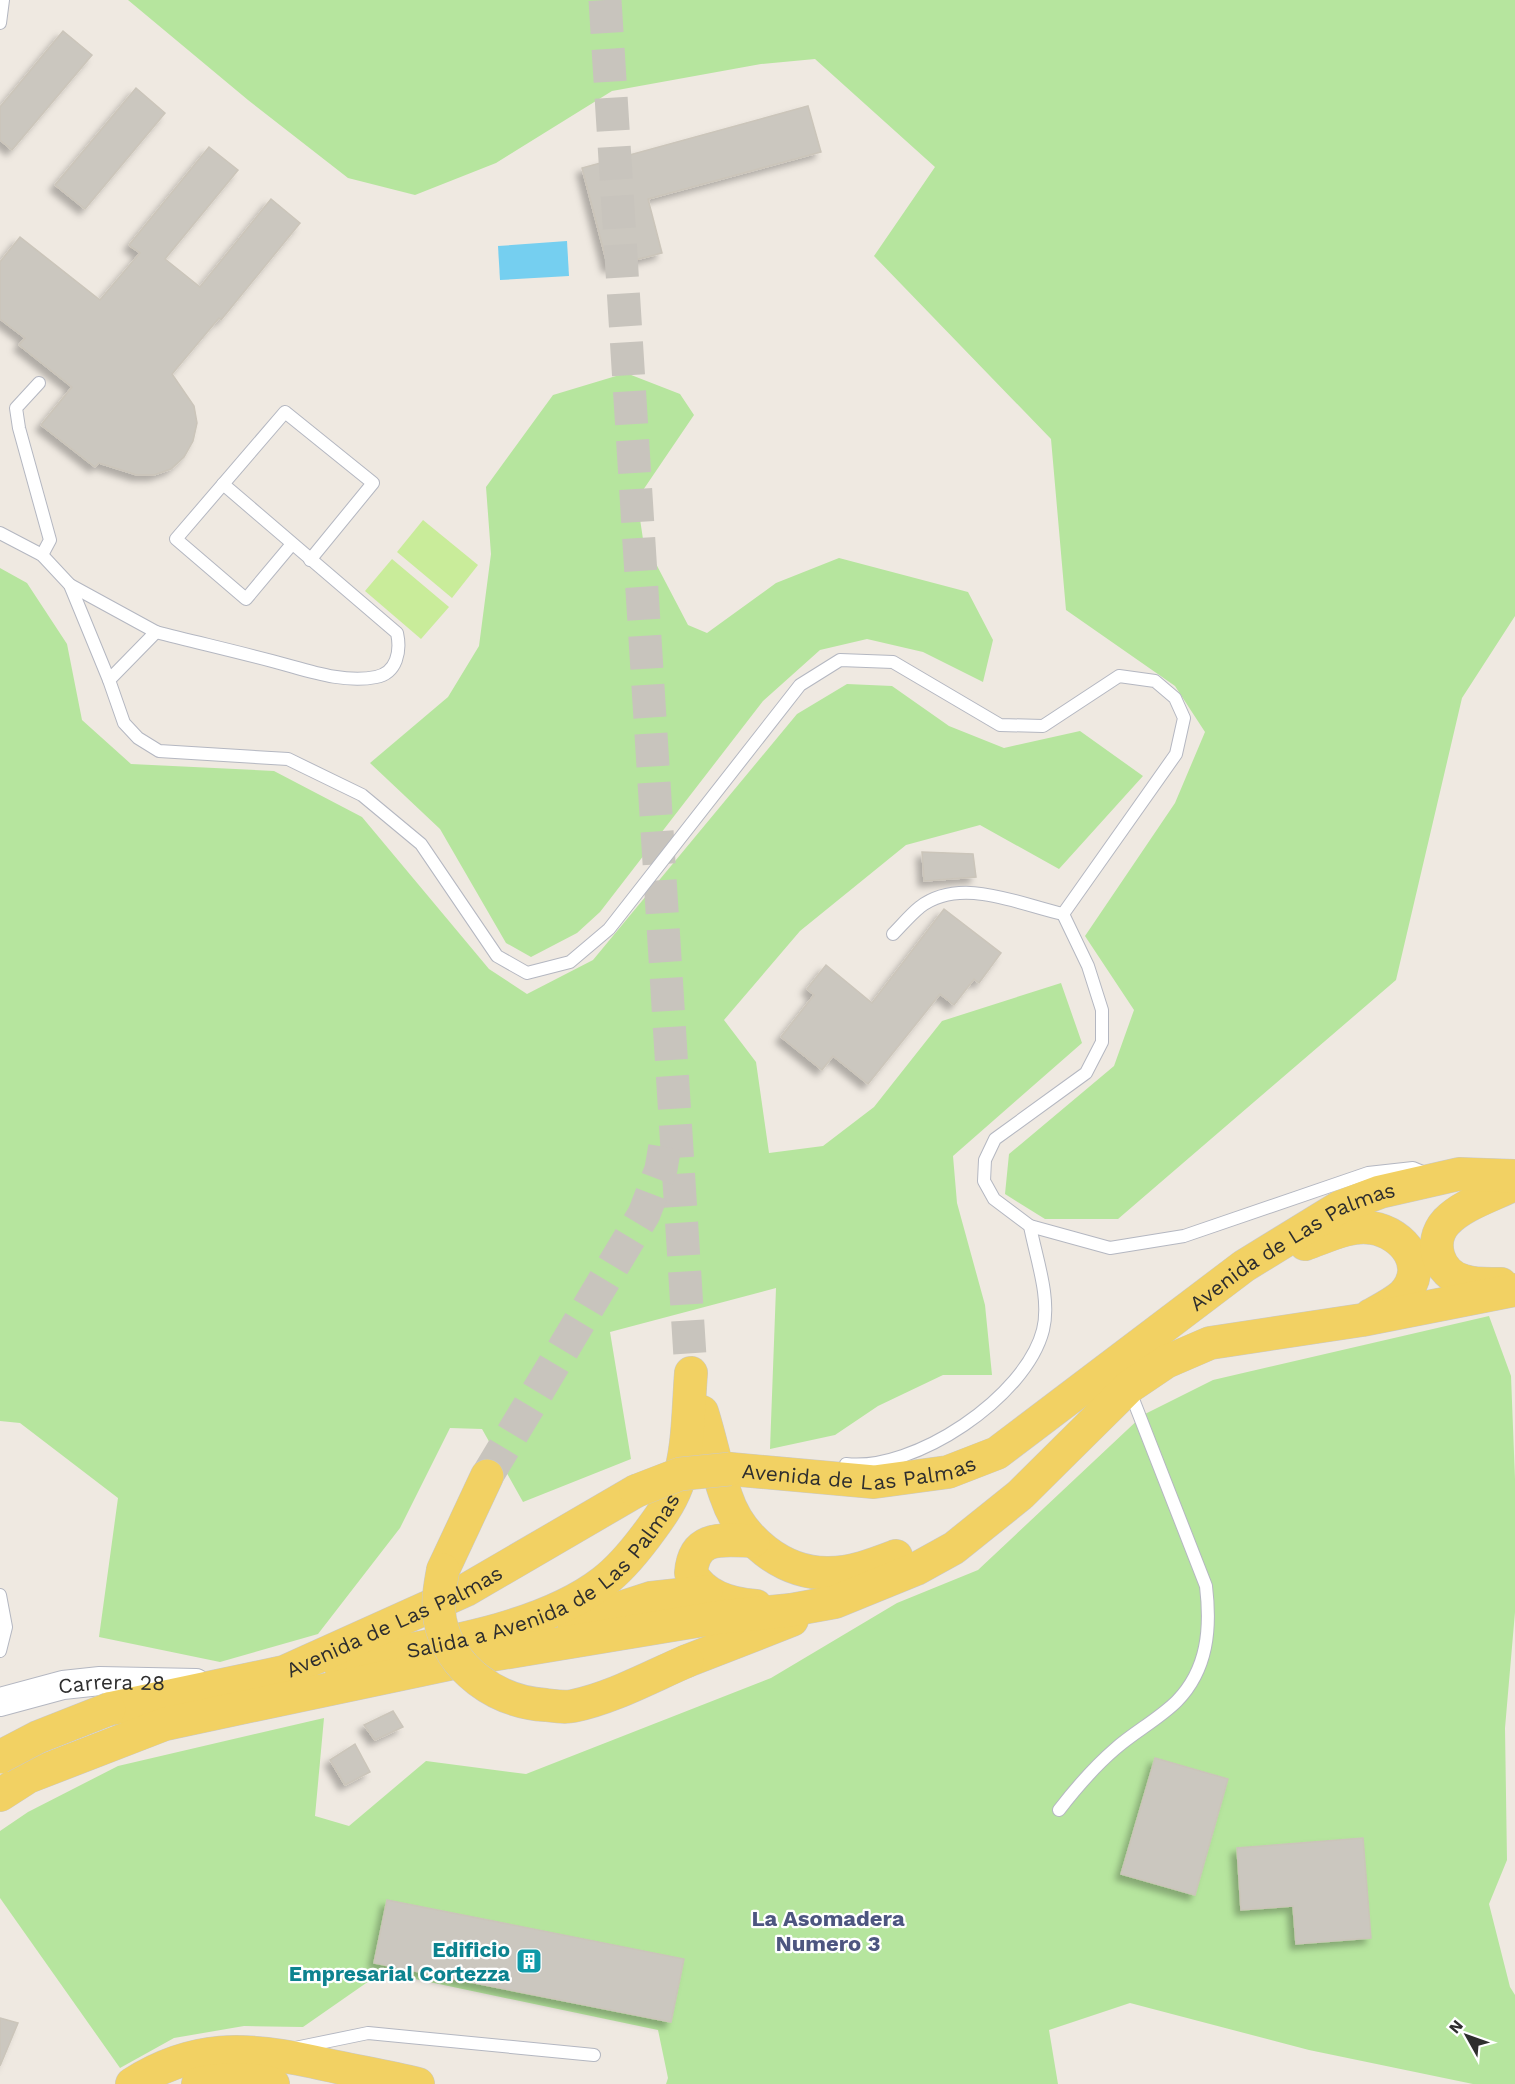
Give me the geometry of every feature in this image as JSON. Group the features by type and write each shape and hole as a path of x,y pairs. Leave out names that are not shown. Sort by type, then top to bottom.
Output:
{"main road":[{"name":"Avenida de Las Palmas","path":"0,1757 38,1737 109,1709 284,1672 466,1590 636,1491 680,1474 743,1471 874,1482 948,1472 998,1453 1244,1266 1340,1207 1380,1192 1440,1178 1488,1173 1515,1176"},
{"path":"1515,1184 1460,1212 1446,1222 1437,1244 1443,1266 1462,1281 1515,1284"},
{"path":"1244,1266 1350,1228 1371,1228 1388,1233 1401,1240 1411,1251 1414,1264 1413,1277 1403,1294 1362,1320"},
{"name":"Avenida de Las Palmas","path":"0,1795 28,1777 165,1724 491,1655 721,1617 791,1610 835,1602 916,1569 954,1548 1020,1495 1129,1387 1166,1362 1210,1343 1362,1320 1515,1290"},
{"name":"Salida a Avenida de Las Palmas","path":"284,1672 473,1636 529,1619 570,1601 603,1582 637,1549 662,1516 676,1487 685,1457 691,1373 702,1412"},
{"path":"702,1412 726,1497 735,1517 753,1541 795,1568 829,1573 864,1568 906,1552 948,1531 999,1488 1055,1433 1092,1382"},
{"path":"574,1623 609,1602 635,1577 659,1552 682,1519 693,1491 701,1455 702,1412"},
{"path":"487,1476 443,1570 439,1594 440,1621 452,1648 472,1676 498,1695 526,1704 571,1707 627,1688 687,1661 835,1602"},
{"path":"706,1592 691,1573 692,1560 701,1547 714,1540 753,1541"},
{"path":"491,1655 574,1623 651,1598 706,1592 746,1605 791,1610"},
{"path":"198,2084 244,2080 346,2051 418,2084"},
{"path":"132,2084 177,2060 214,2053 277,2069"}],"street":[{"name":"Carrera 28","path":"0,1702 63,1685 100,1681 225,1683"},
{"path":"0,1746 114,1743"}],"lane":[{"path":"0,23 3,0"},
{"path":"39,383 16,408 19,429 50,540 42,555"},
{"path":"292,544 246,599 176,539 285,412 374,483 310,560"},
{"path":"0,533 42,555 70,585 156,632 330,676 366,678 385,673 398,656 400,645 397,633 223,484"},
{"path":"70,585 110,680 124,723 138,738 159,752 288,759 362,795 421,844 497,956 527,973 570,962 609,929 800,685 840,660 893,662 1000,725 1043,726 1119,676 1155,681 1175,698 1184,718 1176,754 1063,914"},
{"path":"110,680 156,632"},
{"path":"893,934 921,907 951,892 988,894 1063,914 1088,966 1102,1010 1102,1042 1086,1073 995,1139 985,1160 984,1181 994,1199 1030,1226 1110,1248 1184,1236 1368,1173 1413,1168 1440,1178"},
{"path":"836,1463 857,1465 886,1460 914,1453 941,1441 971,1420 1008,1387 1036,1353 1043,1328 1045,1304 1030,1226"},
{"path":"1059,1810 1084,1778 1115,1749 1177,1701 1195,1677 1206,1650 1210,1616 1206,1586 1129,1387"},
{"path":"743,1471 795,1462"},
{"path":"0,1595 6,1627 0,1651"},
{"path":"346,2051 368,2033 594,2055"}],"green space":[{"path":"128,0 1515,0 1515,616 1462,698 1396,980 1118,1219 1045,1219 1005,1194 1009,1154 1114,1066 1134,1010 1085,936 1175,803 1205,732 1175,686 1066,610 1051,439 874,256 935,167 815,59 761,64 612,91 496,163 415,195 348,178 248,100"},
{"path":"626,373 680,394 694,415 637,499 643,539 688,625 707,633 776,583 839,558 968,592 993,640 983,682 923,652 867,639 820,650 763,701 600,912 577,933 531,957 506,943 440,829 370,763 448,697 479,646 491,554 486,487 553,395"},
{"path":"423,520 478,565 452,598 397,552"},
{"path":"392,559 449,607 421,639 365,591"},
{"path":"0,568 27,583 67,644 82,720 131,764 274,771 362,817 489,969 527,994 593,960 797,714 847,684 892,686 949,726 1004,748 1080,731 1143,776 1059,869 980,825 906,845 800,931 724,1020 756,1062 769,1153 823,1146 874,1107 942,1021 1061,983 1082,1043 953,1156 957,1203 985,1305 992,1375 943,1375 878,1406 835,1435 770,1449 776,1288 610,1332 631,1459 523,1502 482,1429 450,1428 400,1528 318,1634 220,1662 99,1637 118,1498 20,1423 0,1421"},
{"path":"1489,1316 1511,1376 1515,1479 1515,1612 1505,1728 1507,1860 1489,1904 1510,1987 1515,1995 1515,2084 1473,2084 1309,2050 1130,2003 1049,2030 1058,2084 666,2084 668,2078 658,2030 382,1972 303,2027 244,2026 174,2038 120,2068 0,1898 0,1831 28,1812 118,1766 324,1718 315,1816 349,1826 426,1761 526,1774 771,1678 897,1603 978,1570 1143,1415 1213,1380"}],"water":[{"path":"567,241 569,276 500,280 498,246"}],"building":[{"path":"63,31 92,55 12,150 0,140 0,107"},
{"path":"136,88 165,113 85,209 55,185"},
{"path":"808,106 821,152 648,199 662,253 608,267 582,168"},
{"path":"209,147 238,170 165,259 200,287 271,199 300,223 221,320 219,318 172,374 194,406 197,423 193,441 184,457 171,469 154,475 137,475 99,463 95,467 41,425 72,387 19,345 25,338 0,319 0,262 20,237 100,300 140,253 129,245"},
{"path":"922,852 973,854 976,877 924,881"},
{"path":"944,909 1001,953 979,983 974,979 954,1005 940,994 868,1084 833,1056 822,1070 781,1037 814,995 807,989 826,965 872,1003"},
{"path":"393,1711 403,1727 375,1740 364,1725"},
{"path":"355,1744 370,1772 345,1785 330,1760"},
{"path":"1155,1758 1228,1779 1195,1895 1121,1874"},
{"path":"1363,1838 1371,1938 1296,1944 1293,1906 1241,1910 1237,1848"},
{"name":"Edificio Empresarial Cortezza","path":"387,1900 684,1959 671,2022 374,1963"},
{"path":"0,2018 18,2023 0,2066"}],"tunnel":[{"path":"605,0 691,1373"},
{"path":"487,1476 644,1214 661,1169 666,1139"}],"place":[{"name":"Edificio Empresarial Cortezza","path":"529,1961"}],"district":[{"name":"La Asomadera Numero 3","path":"828,1931"}]}
